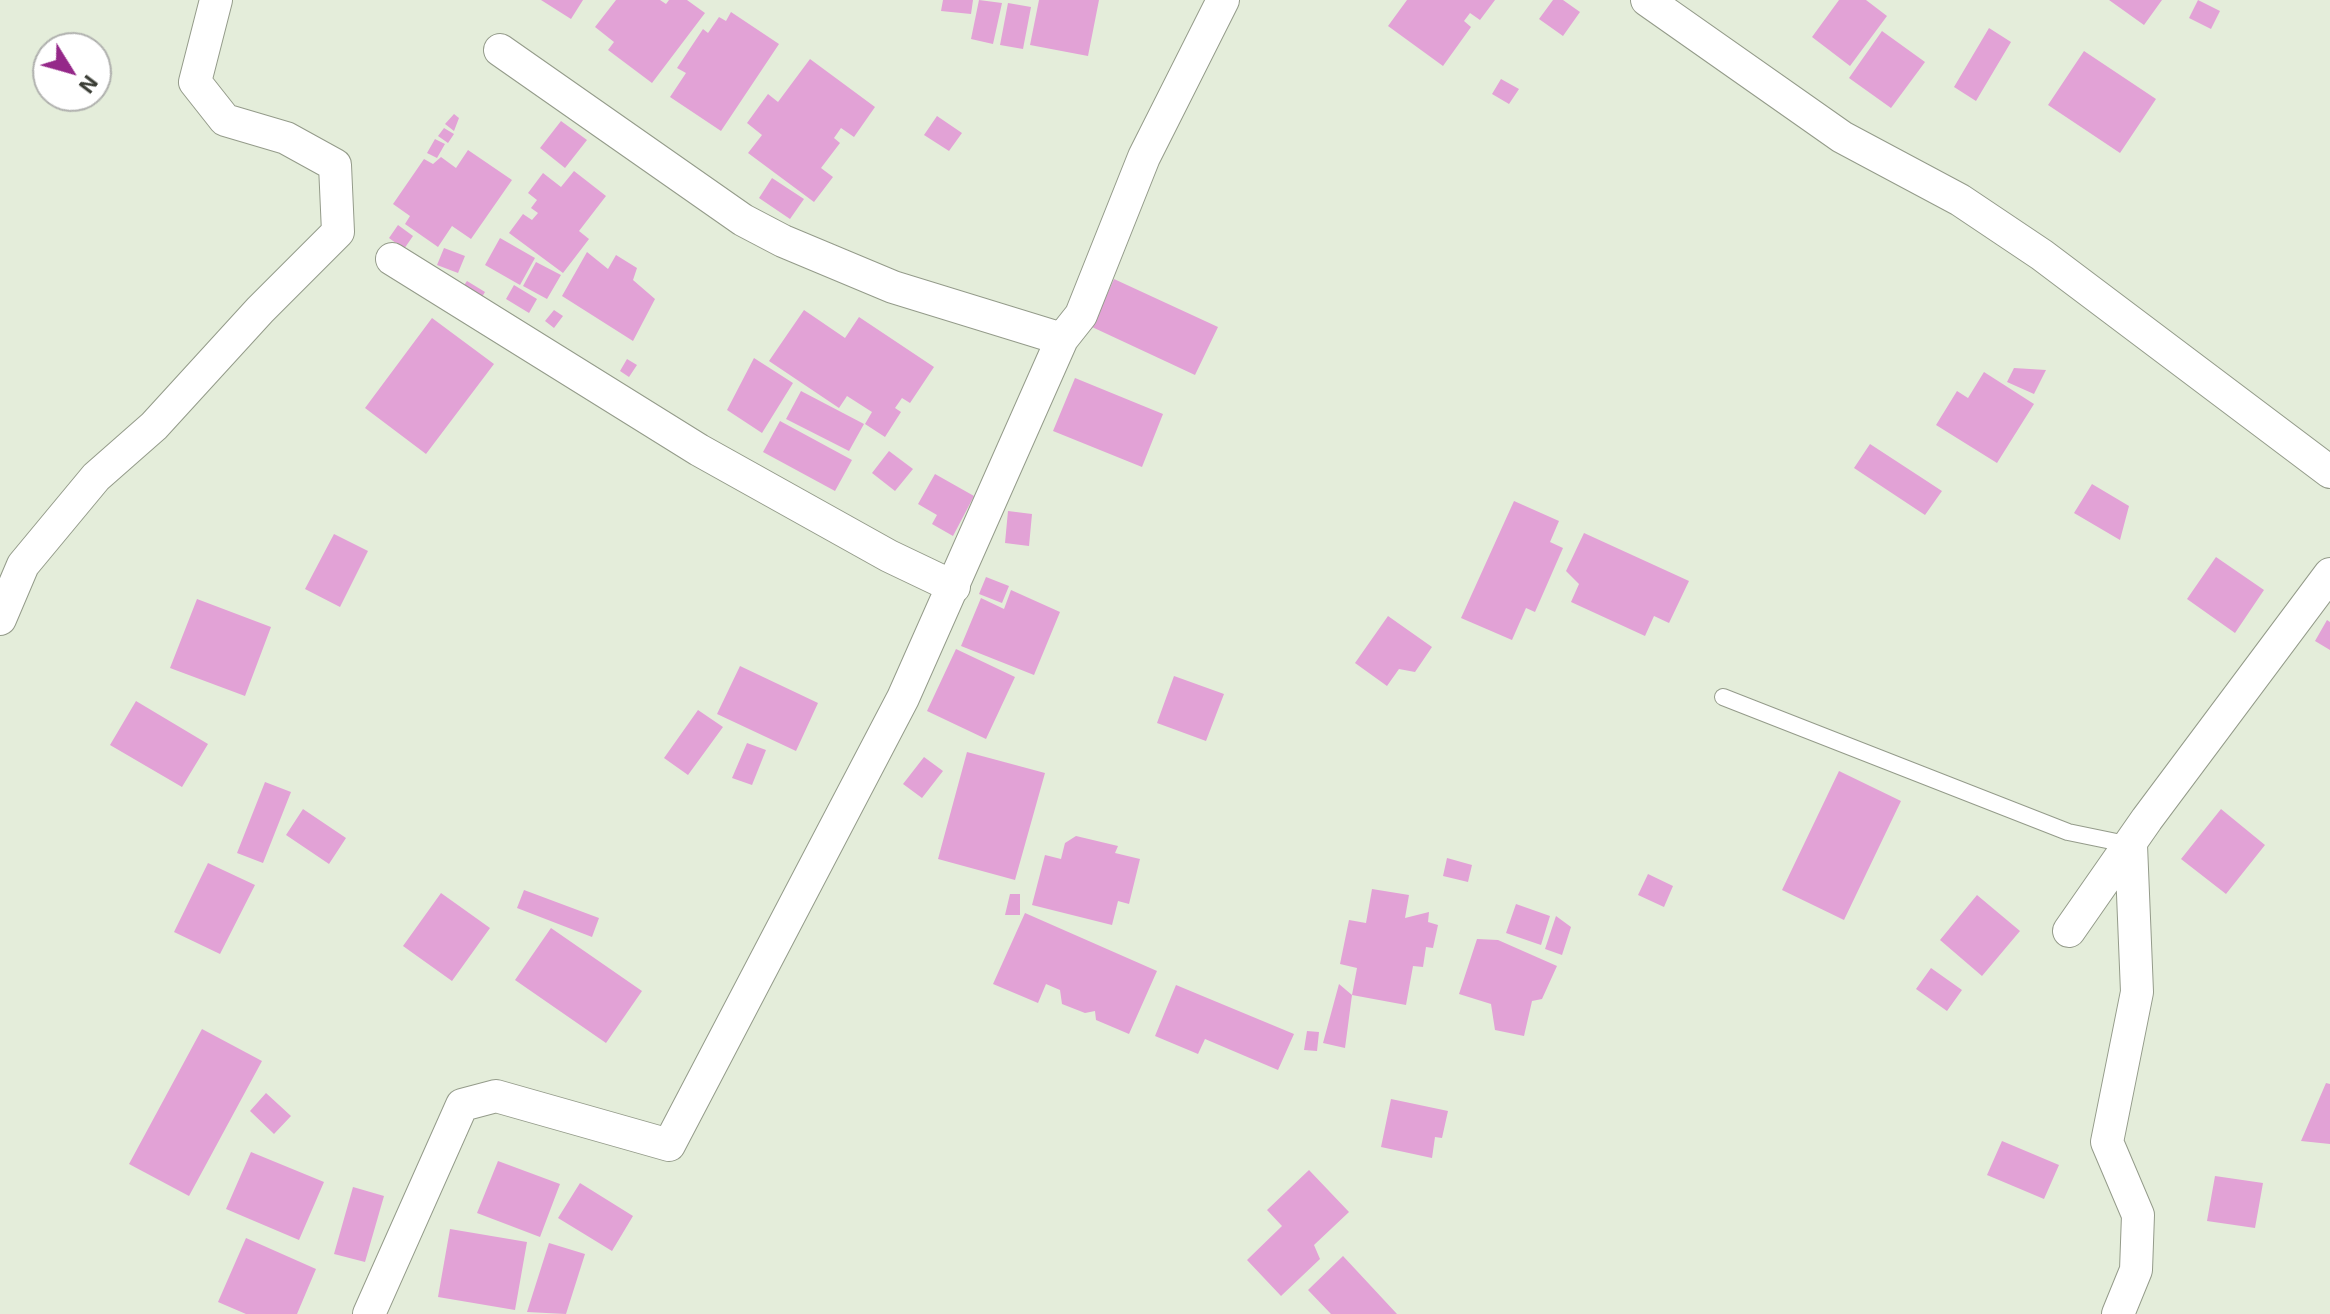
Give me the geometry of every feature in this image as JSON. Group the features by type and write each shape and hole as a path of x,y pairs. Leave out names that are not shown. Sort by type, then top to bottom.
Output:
{"street":[{"path":"0,619 23,565 96,477 154,426 210,370 260,310 338,232 335,165 286,138 225,120 195,82 216,0"},
{"path":"369,1314 462,1105 496,1096 669,1145 903,698 1062,339 1081,315 1144,157 1223,0"},
{"path":"1647,0 1842,137 1960,200 2042,255 2330,472"},
{"path":"500,50 743,220 783,241 893,287 1062,339"},
{"path":"392,259 699,450 889,556 954,587"},
{"path":"2069,931 2330,574"},
{"path":"2118,1314 2136,1270 2138,1215 2107,1142 2137,992 2131,845"}],"lane":[{"path":"1723,697 2068,832 2131,845"}],"building":[{"path":"541,0 583,0 571,19"},
{"path":"616,0 660,0 666,4 669,0 687,0 705,13 652,83 608,50 614,42 595,27"},
{"path":"943,0 973,0 971,14 941,11"},
{"path":"979,0 1002,3 993,44 971,39"},
{"path":"1039,0 1099,0 1088,56 1030,45"},
{"path":"1407,0 1495,0 1480,20 1470,13 1464,21 1471,27 1443,66 1388,26"},
{"path":"1553,0 1563,0 1580,12 1563,36 1539,19"},
{"path":"1839,0 1866,0 1887,16 1850,66 1812,37"},
{"path":"2109,0 2162,0 2144,25"},
{"path":"2198,0 2220,11 2211,29 2189,18"},
{"path":"1008,3 1031,7 1023,49 1000,45"},
{"path":"731,12 779,44 721,131 670,97 686,73 677,68 703,29 708,33 719,17 726,21"},
{"path":"1989,28 2011,42 1976,101 1954,87"},
{"path":"1882,31 1925,62 1891,108 1849,78"},
{"path":"2084,51 2156,99 2120,153 2048,105"},
{"path":"810,59 875,107 854,137 841,128 834,138 840,143 821,168 833,177 814,202 748,153 762,135 747,123 768,94 778,102"},
{"path":"1501,79 1519,89 1509,104 1492,94"},
{"path":"454,114 459,118 454,131 445,124"},
{"path":"937,116 962,133 949,151 924,135"},
{"path":"561,121 587,140 565,168 540,148"},
{"path":"444,128 454,134 448,143 438,136"},
{"path":"435,139 445,144 437,158 427,153"},
{"path":"468,150 512,180 471,239 452,226 438,247 405,224 410,216 393,204 424,159 433,164 441,157 456,168"},
{"path":"574,171 606,196 579,231 589,239 563,273 509,233 523,214 532,220 538,213 531,208 537,200 528,193 543,173 561,187"},
{"path":"772,178 804,199 790,219 759,198"},
{"path":"398,225 413,236 404,249 389,238"},
{"path":"500,238 535,258 520,285 485,265"},
{"path":"444,248 465,256 458,273 437,265"},
{"path":"587,252 608,269 616,255 637,268 633,280 655,299 633,341 562,296"},
{"path":"536,262 561,275 547,299 523,286"},
{"path":"1114,279 1218,327 1195,375 1092,327"},
{"path":"467,281 485,292 479,302 460,291"},
{"path":"514,285 537,299 529,313 506,299"},
{"path":"554,310 563,316 554,328 545,321"},
{"path":"804,310 845,338 859,317 934,367 910,403 902,398 895,408 901,412 885,437 865,424 872,412 847,396 839,408 769,361"},
{"path":"432,318 494,364 426,454 365,408"},
{"path":"754,358 793,383 762,433 727,410"},
{"path":"627,359 637,365 629,377 620,371"},
{"path":"2014,368 2046,370 2034,394 2007,382"},
{"path":"1984,372 2034,404 1997,463 1936,425 1957,391 1968,398"},
{"path":"1075,378 1163,414 1142,467 1053,431"},
{"path":"801,391 864,424 849,451 786,419"},
{"path":"780,421 852,460 835,491 763,452"},
{"path":"1870,444 1942,491 1925,515 1854,468"},
{"path":"889,451 913,469 895,491 872,473"},
{"path":"935,474 974,496 953,536 932,524 937,515 918,504"},
{"path":"2092,484 2129,506 2120,540 2074,513"},
{"path":"1514,501 1559,521 1550,542 1563,548 1535,612 1526,608 1512,640 1461,618"},
{"path":"1008,511 1032,514 1029,546 1005,543"},
{"path":"1584,533 1689,581 1669,623 1654,616 1645,636 1571,602 1579,584 1566,571"},
{"path":"334,534 368,551 340,607 305,589"},
{"path":"2216,557 2264,590 2235,633 2187,599"},
{"path":"986,577 1009,586 1002,603 979,594"},
{"path":"1011,590 1060,612 1034,675 961,646 981,598 1004,609"},
{"path":"197,599 271,627 245,696 170,668"},
{"path":"1388,616 1432,647 1415,672 1399,669 1387,686 1355,663"},
{"path":"2327,620 2330,622 2330,650 2315,641"},
{"path":"956,649 1015,677 986,739 927,711"},
{"path":"740,666 818,703 796,751 717,714"},
{"path":"1174,676 1224,694 1206,741 1157,723"},
{"path":"136,701 208,744 182,787 110,745"},
{"path":"698,710 723,727 688,775 664,758"},
{"path":"747,743 766,750 752,785 732,778"},
{"path":"967,752 1045,773 1015,880 938,859"},
{"path":"924,757 943,771 922,798 903,784"},
{"path":"1839,771 1901,801 1844,920 1782,890"},
{"path":"265,782 291,792 263,863 237,853"},
{"path":"303,809 346,838 329,864 286,835"},
{"path":"2221,809 2265,845 2226,894 2181,859"},
{"path":"1076,836 1118,846 1115,853 1140,859 1129,904 1118,901 1112,925 1032,905 1045,855 1061,859 1065,843"},
{"path":"1447,858 1472,865 1468,882 1443,876"},
{"path":"208,863 255,885 220,954 174,932"},
{"path":"1648,874 1673,886 1664,907 1638,895"},
{"path":"1372,889 1409,895 1405,918 1429,912 1428,922 1438,925 1433,948 1426,947 1423,967 1413,966 1406,1005 1352,995 1357,968 1340,964 1349,920 1366,923"},
{"path":"524,890 599,918 592,937 517,908"},
{"path":"441,893 490,928 452,981 403,946"},
{"path":"1010,894 1020,894 1020,915 1005,915"},
{"path":"1977,895 2020,931 1982,976 1940,940"},
{"path":"1516,904 1550,916 1541,945 1506,933"},
{"path":"1025,913 1157,971 1129,1034 1096,1020 1095,1011 1085,1013 1062,1004 1060,990 1046,984 1038,1003 993,984"},
{"path":"1556,916 1571,927 1562,955 1545,949"},
{"path":"551,928 642,991 606,1043 515,980"},
{"path":"1477,939 1498,940 1557,966 1542,999 1532,1001 1524,1036 1495,1030 1491,1004 1459,994"},
{"path":"1931,968 1962,990 1947,1011 1916,989"},
{"path":"1339,984 1352,995 1345,1048 1323,1043"},
{"path":"1176,985 1294,1034 1278,1070 1205,1039 1198,1054 1155,1036"},
{"path":"202,1029 262,1061 189,1196 129,1164"},
{"path":"1307,1031 1319,1032 1317,1051 1304,1050"},
{"path":"2326,1083 2330,1084 2330,1144 2301,1141"},
{"path":"266,1093 291,1116 274,1134 250,1111"},
{"path":"1391,1099 1448,1111 1442,1138 1435,1137 1432,1158 1381,1147"},
{"path":"2002,1141 2059,1165 2044,1199 1987,1175"},
{"path":"251,1152 324,1182 299,1240 226,1209"},
{"path":"498,1161 560,1184 540,1237 477,1213"},
{"path":"1309,1170 1349,1212 1314,1245 1320,1259 1281,1296 1247,1260 1282,1226 1267,1210"},
{"path":"2215,1176 2263,1183 2255,1228 2207,1221"},
{"path":"580,1183 633,1216 612,1251 558,1218"},
{"path":"353,1187 384,1196 365,1262 334,1254"},
{"path":"450,1229 527,1242 515,1310 438,1297"},
{"path":"246,1238 316,1269 297,1314 246,1314 218,1302"},
{"path":"549,1243 585,1254 566,1314 527,1312"},
{"path":"1343,1256 1397,1314 1331,1314 1308,1290"}]}
